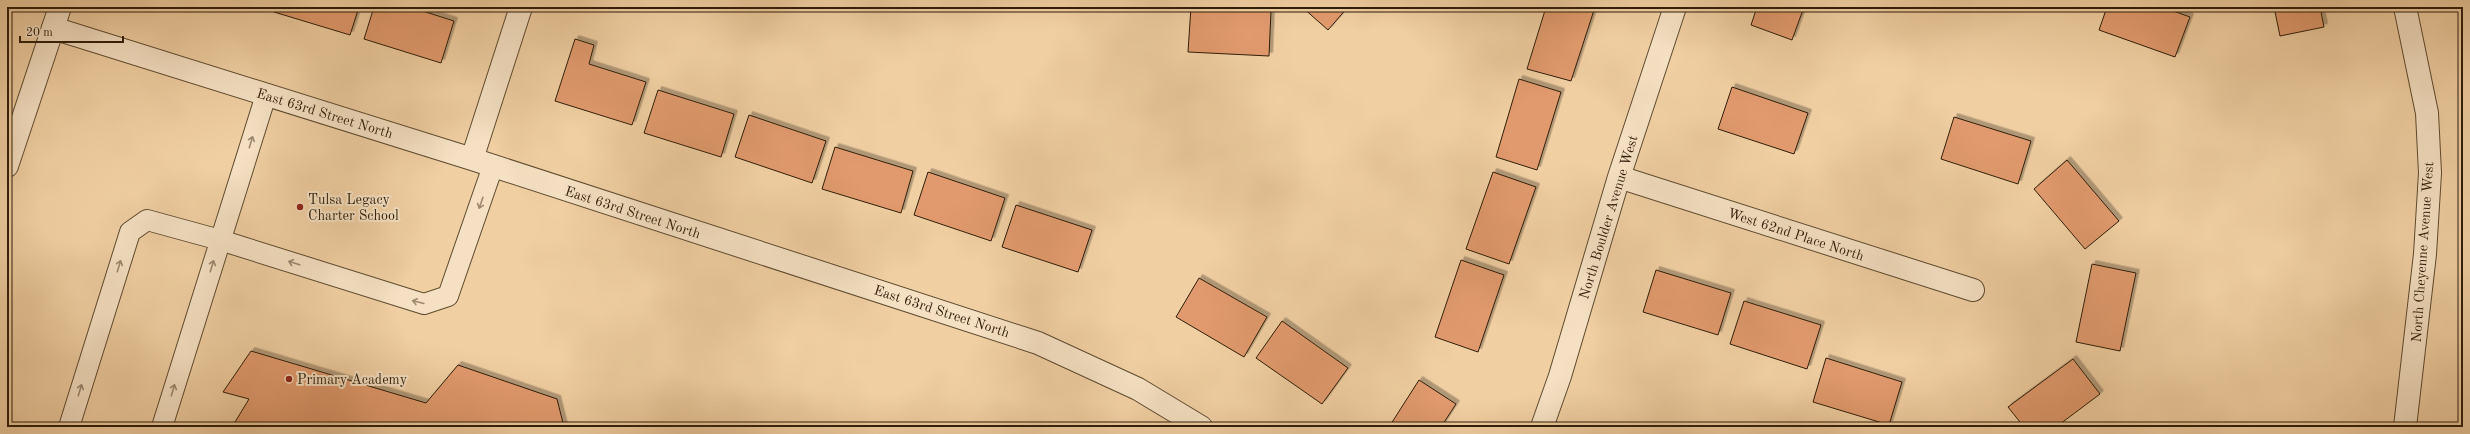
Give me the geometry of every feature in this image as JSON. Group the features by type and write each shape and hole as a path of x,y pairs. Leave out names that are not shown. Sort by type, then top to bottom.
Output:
{"street":[{"path":"7,166 60,7"},
{"path":"472,159 521,7"},
{"name":"North Boulder Avenue West","path":"1542,427 1560,376 1619,177 1675,7"},
{"name":"North Cheyenne Avenue West","path":"2405,7 2427,113 2430,173 2424,254 2405,427"},
{"name":"East 63rd Street North","path":"53,28 494,166 1038,343 1138,389 1201,427"},
{"name":"West 62nd Place North","path":"1619,177 1973,290"}],"lane":[{"path":"162,427 266,95"},
{"path":"69,427 130,232 147,220 220,240 424,304 448,296 494,166"}],"building":[{"path":"276,7 359,7 350,35 274,12"},
{"path":"374,7 410,7 454,21 441,63 364,39"},
{"path":"1191,7 1271,11 1269,56 1188,52"},
{"path":"1302,7 1348,7 1328,30"},
{"path":"1546,7 1595,7 1571,81 1527,69"},
{"path":"1757,7 1804,7 1792,40 1751,25"},
{"path":"2107,7 2162,7 2190,17 2175,57 2099,30"},
{"path":"2274,7 2320,7 2324,27 2280,36"},
{"path":"575,39 594,45 589,64 646,82 632,125 555,101"},
{"path":"1519,79 1561,92 1537,170 1496,157"},
{"path":"1732,87 1808,113 1794,154 1718,129"},
{"path":"658,90 734,114 721,157 644,133"},
{"path":"749,115 826,141 812,183 735,157"},
{"path":"1954,117 2031,141 2018,184 1941,159"},
{"path":"835,147 913,171 901,213 822,189"},
{"path":"2067,160 2119,221 2085,249 2034,189"},
{"path":"928,172 1005,198 991,241 914,215"},
{"path":"1493,172 1536,187 1509,264 1466,249"},
{"path":"1016,205 1092,230 1078,272 1002,247"},
{"path":"1461,260 1504,275 1478,352 1435,337"},
{"path":"2092,264 2136,273 2120,351 2076,342"},
{"path":"1656,270 1731,293 1718,335 1643,312"},
{"path":"1199,278 1267,317 1244,357 1176,317"},
{"path":"1744,301 1821,325 1807,369 1730,344"},
{"path":"1282,321 1348,368 1322,404 1256,358"},
{"name":"Primary Academy","path":"251,351 426,403 458,365 557,399 564,427 232,427 249,399 223,392"},
{"path":"1826,358 1902,382 1889,425 1813,402"},
{"path":"2073,359 2100,394 2056,427 2024,427 2008,407"},
{"path":"1419,380 1456,404 1441,427 1389,427"}],"place":[{"name":"Tulsa Legacy Charter School","path":"300,207"},
{"name":"Primary Academy","path":"289,379"}]}
